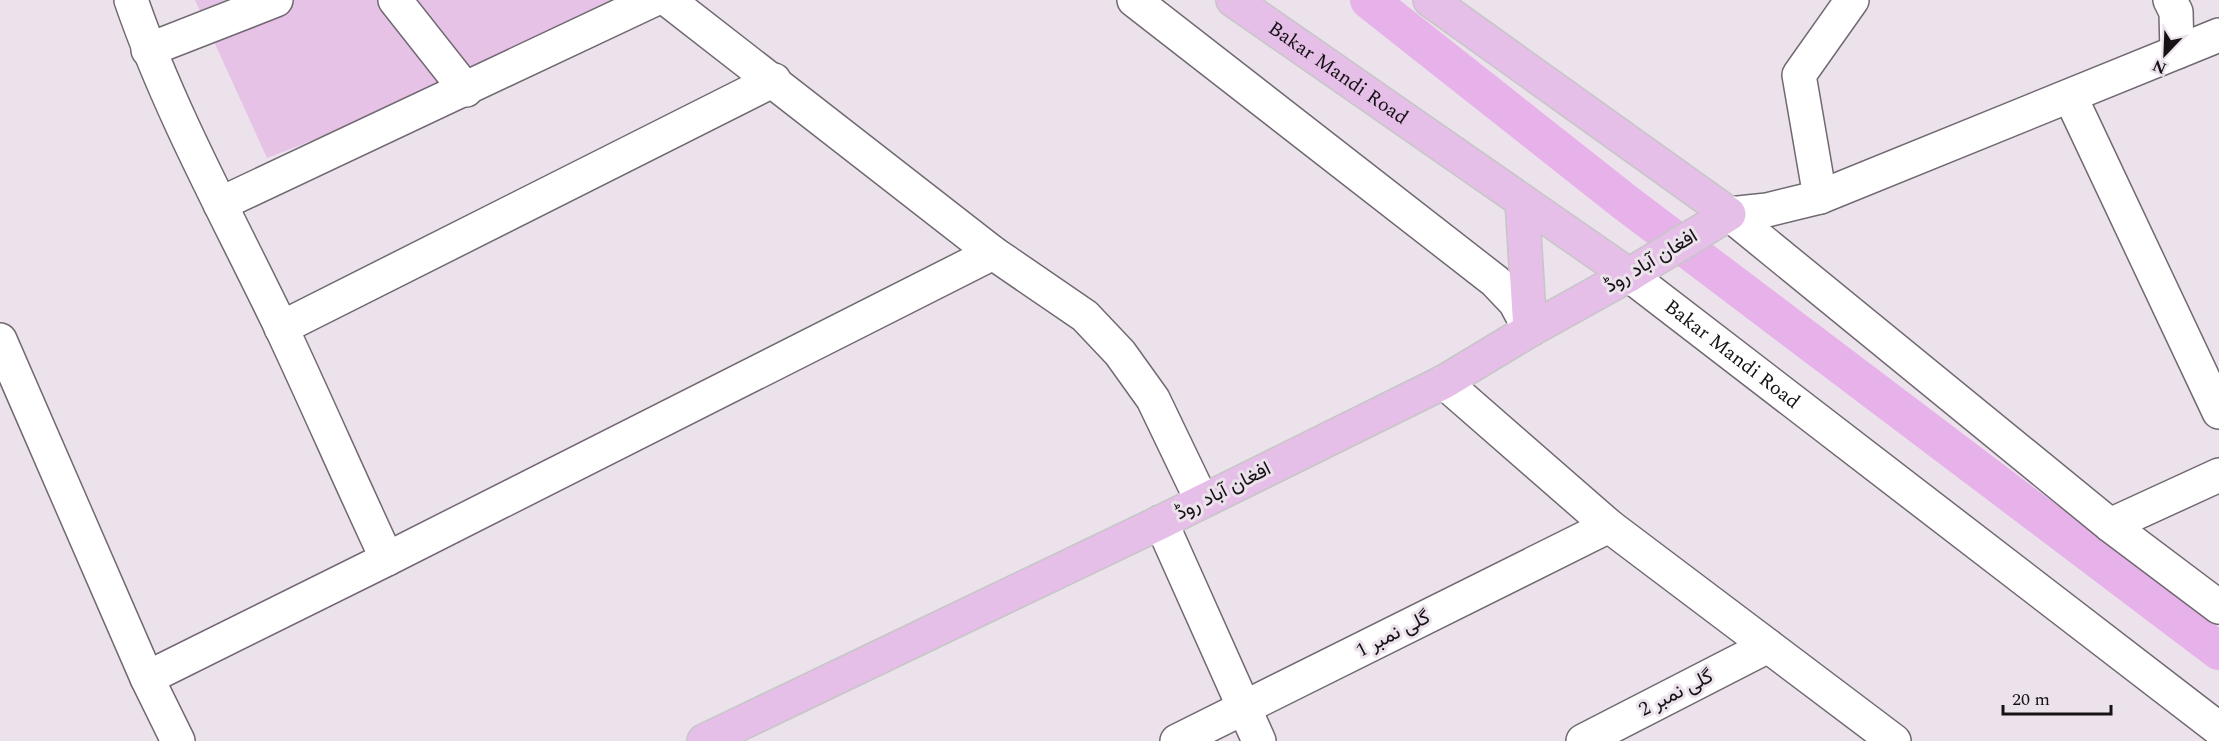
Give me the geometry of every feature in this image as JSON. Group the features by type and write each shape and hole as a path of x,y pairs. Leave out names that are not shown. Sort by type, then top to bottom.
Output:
{"main road":[{"name":"Bakar Mandi Road","path":"1233,0 1629,275"},
{"path":"1430,0 1721,219"},
{"path":"1522,201 1530,330"},
{"name":"افغان آباد روڈ","path":"704,741 1161,522 1444,382 1721,219"}],"street":[{"path":"131,0 148,50 281,328 387,560"},
{"path":"148,50 276,0"},
{"path":"395,0 466,90"},
{"path":"220,204 653,0"},
{"path":"668,0 993,252 1085,316 1120,352 1153,399 1202,501"},
{"path":"1134,0 1495,281 1515,302 1530,330"},
{"path":"1820,197 1799,75 1852,0"},
{"path":"2170,0 2176,12 2177,52"},
{"path":"1721,219 1820,197 2219,36"},
{"path":"281,328 774,80"},
{"path":"2070,96 2219,412"},
{"path":"1721,219 2110,525 2219,607"},
{"path":"147,678 387,560 993,252"},
{"name":"Bakar Mandi Road","path":"1629,275 2219,729"},
{"path":"0,340 147,678 177,741"},
{"path":"1444,382 1610,526 1894,741"},
{"path":"2110,525 2219,475"},
{"path":"1161,522 1259,741"},
{"name":"گلی نمبر 1","path":"1177,741 1610,526"},
{"name":"گلی نمبر 2","path":"1583,741 1768,646"}],"shaded area":[{"path":"195,0 660,0 665,4 267,158"}],"waterway":[{"path":"1369,0 1626,203 2219,651"}]}
